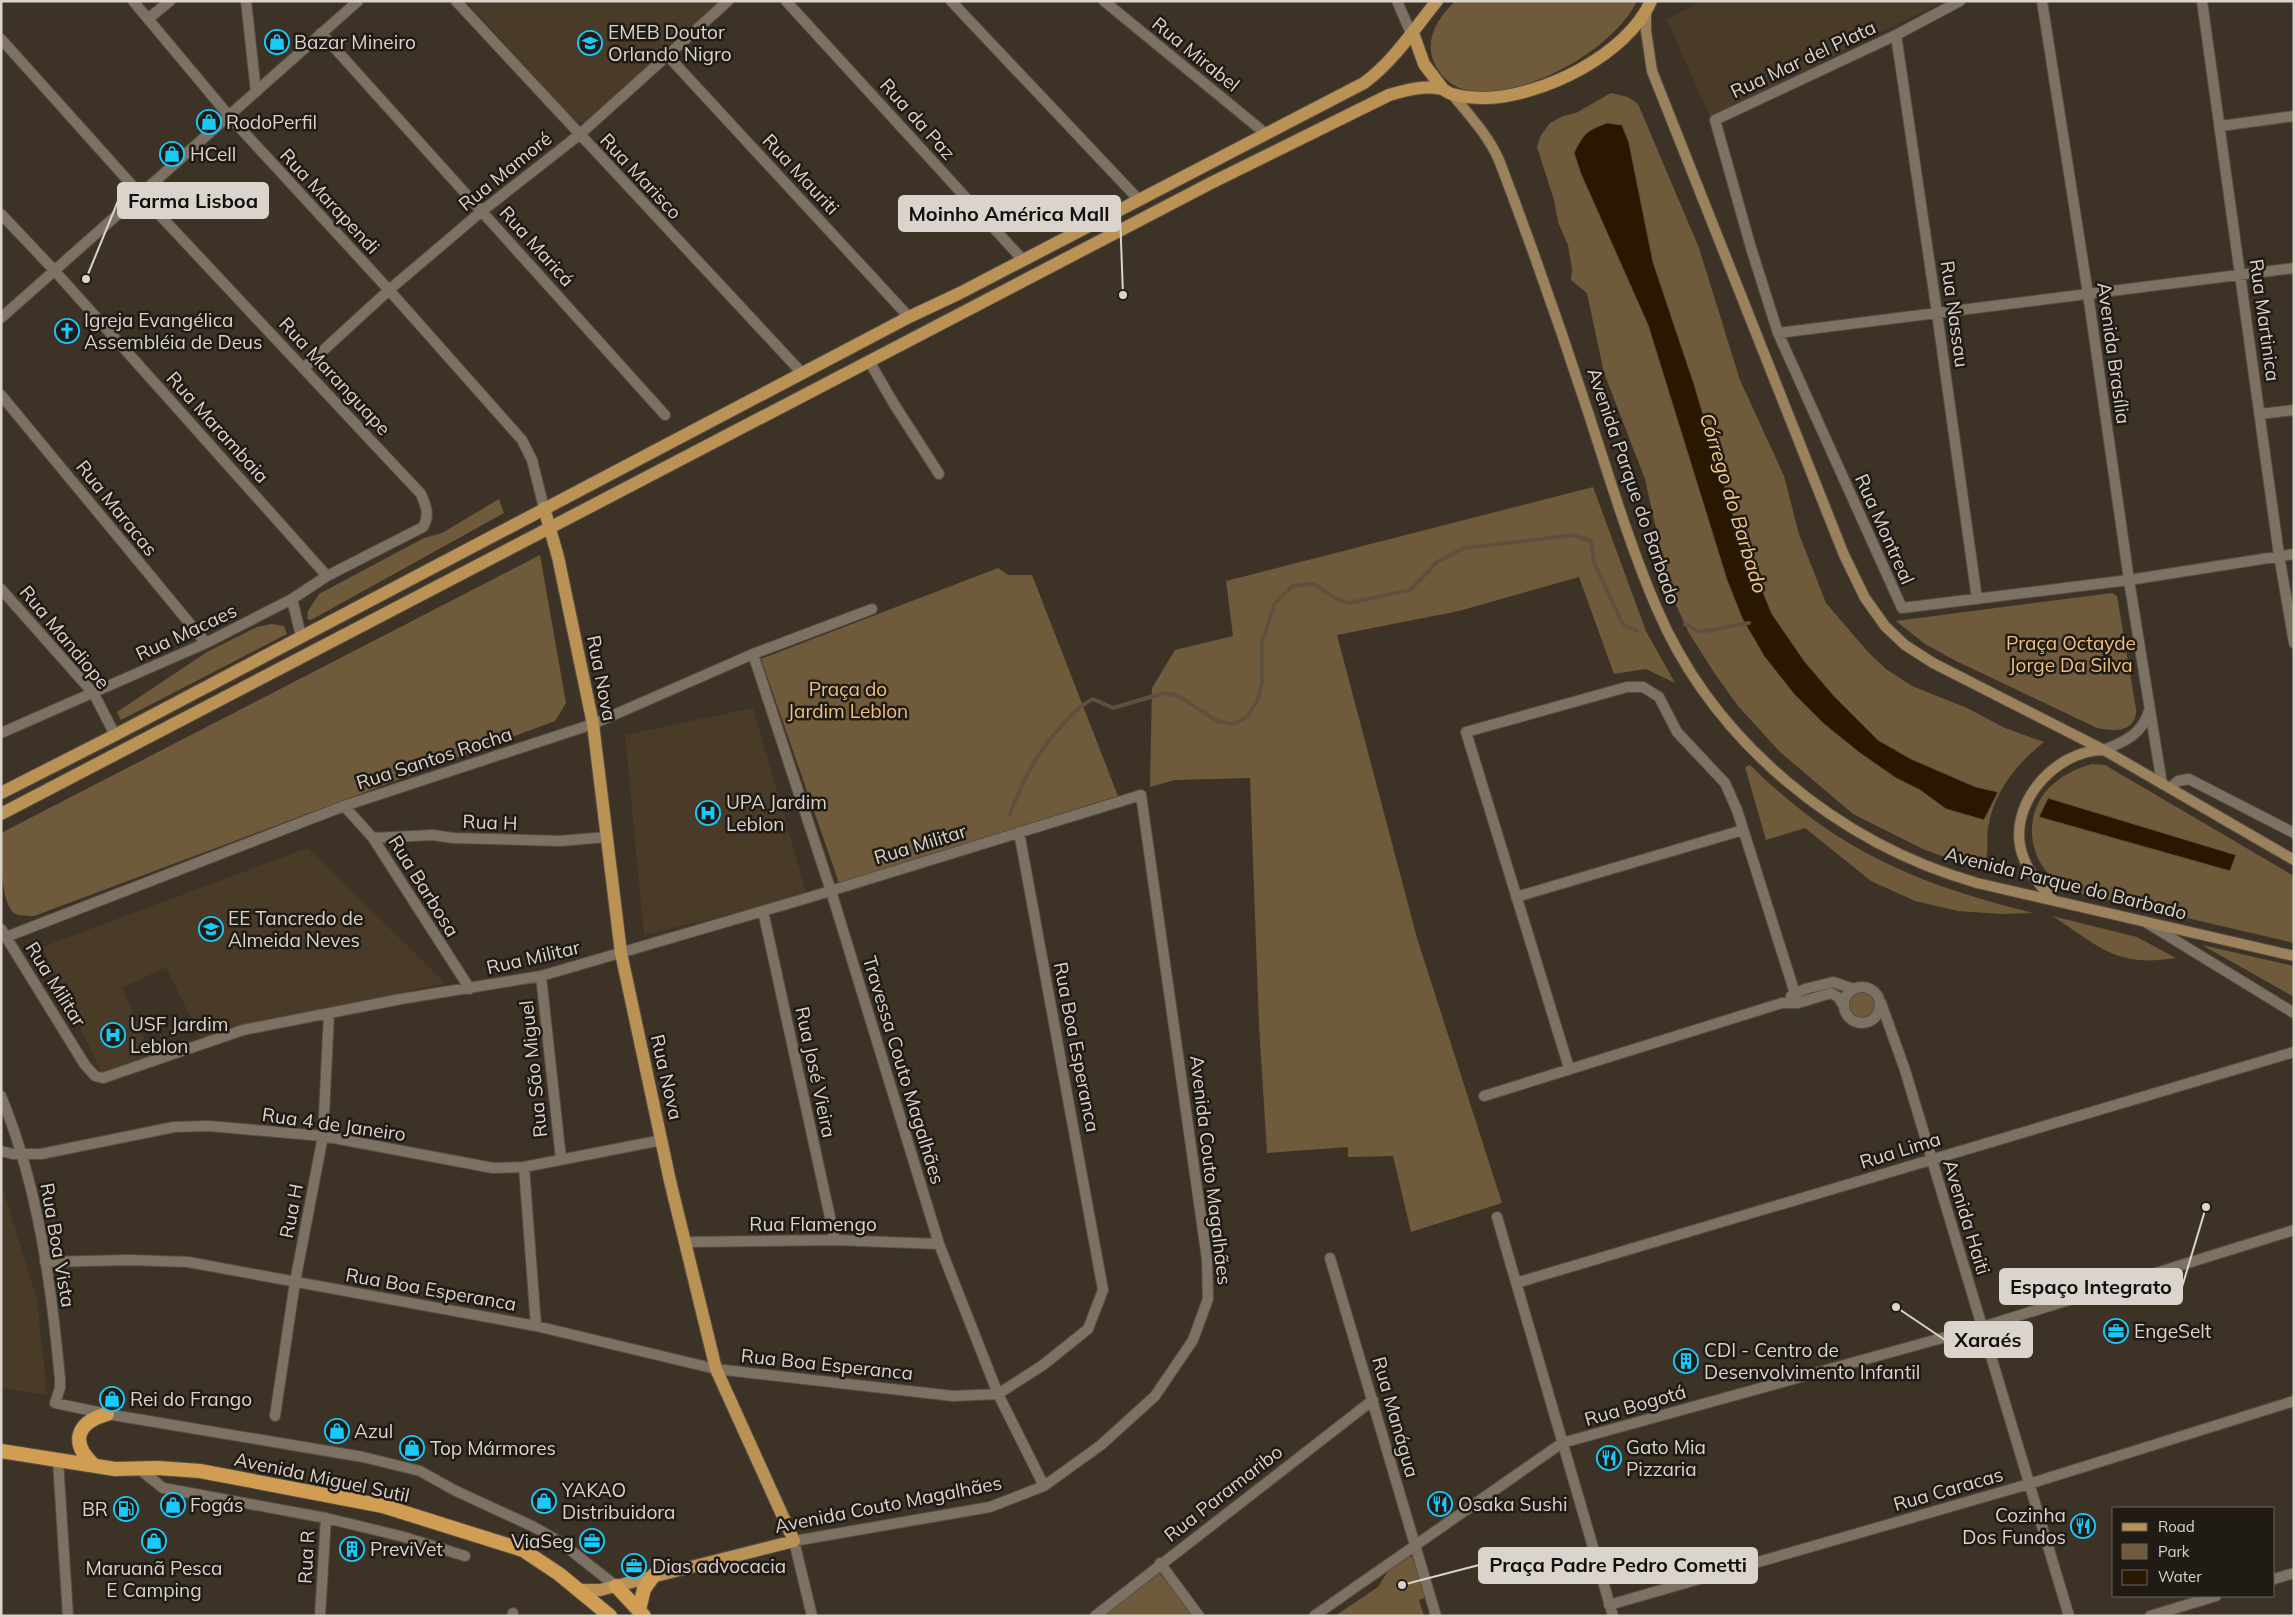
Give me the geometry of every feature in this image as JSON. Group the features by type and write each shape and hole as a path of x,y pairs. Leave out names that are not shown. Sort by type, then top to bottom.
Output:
{"highway":[{"path":"95,1466 82,1452 78,1442 80,1432 90,1420 107,1414"},
{"name":"Avenida Miguel Sutil","path":"1,1451 115,1469 138,1468 200,1471 307,1490 400,1510 523,1550 579,1590 610,1616"},
{"path":"641,1613 644,1589 654,1575"},
{"name":"Avenida Miguel Sutil","path":"616,1586 641,1613"}],"main road":[{"path":"1,793 908,317 1023,260 1364,83 1382,70 1413,34 1437,1"},
{"path":"1,814 1204,186 1389,96 1407,90 1423,88 1486,98 1521,93 1554,82 1576,72 1607,52 1648,7"},
{"path":"1648,7 1646,31 1652,71 1844,555 1865,598 1885,626 1905,645 1933,663 2104,750 2294,860"},
{"path":"1413,34 1424,64 1447,92"},
{"name":"Avenida Parque do Barbado","path":"1447,92 1473,118 1494,149 1499,160 1534,253 1626,528 1657,610 1697,681 1737,735 1788,783 1824,810 1904,858 1940,872 2294,956"},
{"name":"Rua Nova","path":"544,508 558,557 592,724 621,953 662,1140 716,1369 794,1541"},
{"path":"2053,900 2041,886 2024,859 2020,827 2031,794 2044,776 2062,762 2087,751 2104,750"},
{"name":"Avenida Couto Magalhães","path":"579,1590 600,1590 794,1541"}],"street":[{"name":"Rua Marapendi","path":"133,1 230,117 390,290 506,420 522,440 532,460 544,508"},
{"path":"149,18 170,1"},
{"path":"246,1 256,92"},
{"path":"1,318 230,117 358,1"},
{"name":"Rua Marisco","path":"456,1 802,373"},
{"name":"Rua Mamoré","path":"304,368 390,290 482,211 579,135 728,1"},
{"name":"Rua da Paz","path":"786,1 1023,260"},
{"path":"951,1 1138,200"},
{"name":"Rua Mirabel","path":"1104,1 1265,134"},
{"path":"1397,1 1413,34"},
{"name":"Rua Mar del Plata","path":"1715,120 1896,36 1960,1"},
{"name":"Avenida Brasília","path":"2042,1 2088,294 2128,580 2150,710 2166,786"},
{"name":"Rua Martinica","path":"2202,1 2221,126 2279,556 2294,643"},
{"name":"Rua Maricá","path":"321,33 665,415"},
{"name":"Rua Nassau","path":"1896,36 1977,599"},
{"name":"Rua Maranguape","path":"1,39 140,194 421,494"},
{"name":"Rua Mauriti","path":"668,55 908,317"},
{"path":"2221,126 2294,116"},
{"name":"Rua Montreal","path":"1715,120 1751,248 1778,333 1902,608 2128,580 2294,554"},
{"name":"Rua Marambaia","path":"1,214 54,270 327,576"},
{"path":"1778,333 2294,268"},
{"path":"869,361 939,474"},
{"name":"Rua Maracas","path":"1,395 206,644"},
{"path":"2260,414 2294,410"},
{"name":"Rua Macaes","path":"1,733 206,644 292,599 327,576 423,527 427,517 427,508 421,494"},
{"name":"Rua Mandiope","path":"1,589 94,694 114,735"},
{"path":"292,599 301,636"},
{"name":"Rua Santos Rocha","path":"4,933 344,806 592,724 754,654 872,609"},
{"name":"Travessa Couto Magalhães","path":"754,654 830,891 939,1244 998,1394 1044,1486"},
{"path":"1569,1068 1466,732 1627,687 1643,688 1659,697 1677,732 1725,783 1737,810 1796,998"},
{"path":"2104,750 2138,733 2145,724 2150,710"},
{"path":"2166,786 2178,781 2189,780 2294,833"},
{"name":"Rua Militar","path":"4,933 85,1065 98,1078 106,1078 243,1030 401,999 541,976 830,891 1141,795"},
{"name":"Avenida Couto Magalhães","path":"794,1541 990,1507 1044,1486 1101,1445 1154,1396 1192,1340 1208,1299 1207,1259 1141,795"},
{"name":"Rua Barbosa","path":"344,806 373,838 470,989"},
{"path":"1516,897 1742,830"},
{"name":"Rua Boa Esperanca","path":"45,1262 129,1260 188,1262 536,1326 716,1369 952,1396 998,1394 1044,1365 1088,1329 1103,1290 1019,832"},
{"name":"Rua H","path":"373,838 433,835 453,838 560,841 607,837"},
{"name":"Rua José Vieira","path":"763,911 835,1240"},
{"path":"2144,921 2294,1013"},
{"name":"Rua São Miguel","path":"541,976 561,1159"},
{"name":"Avenida Haiti","path":"1796,998 1833,982 1854,989 1860,987 1871,989 1879,998 1932,1159 2069,1616"},
{"path":"1844,1006 1847,996 1854,989"},
{"path":"1484,1096 1796,998 1831,993 1838,997 1851,1020 1861,1024 1871,1021 1878,1014 1881,1003"},
{"name":"Rua H","path":"275,1416 295,1282 323,1136 329,1013"},
{"path":"1871,1021 1885,1025 1891,1030"},
{"name":"Rua Lima","path":"1516,1283 2294,1052"},
{"name":"Rua Boa Vista","path":"1,1096 22,1154 41,1229 60,1379 60,1388 55,1403"},
{"name":"Rua 4 de Janeiro","path":"1,1151 42,1154 174,1127 209,1126 323,1136 493,1168 524,1167 662,1140"},
{"path":"524,1167 536,1326"},
{"path":"1497,1217 1613,1616"},
{"name":"Rua Bogotá","path":"1314,1616 1562,1443 1982,1327 2294,1230"},
{"name":"Rua Flamengo","path":"686,1242 835,1240 939,1244"},
{"name":"Rua Manágua","path":"1330,1258 1436,1616"},
{"name":"Rua Paramaribo","path":"1095,1616 1160,1563 1373,1400"},
{"name":"Rua Caracas","path":"1609,1605 2029,1484 2294,1401"},
{"name":"Avenida Miguel Sutil","path":"55,1403 107,1414 363,1457 420,1471 454,1490 534,1527 560,1542 616,1586"},
{"path":"58,1461 68,1616"},
{"name":"Rua R","path":"138,1468 163,1488 326,1518 320,1616"},
{"path":"326,1518 404,1537 465,1556"},
{"name":"Rua Nova","path":"794,1541 812,1616"},
{"path":"1160,1563 1199,1616"},
{"path":"2275,1578 2294,1572"},
{"path":"2150,1616 2213,1597"}],"shaded area":[{"name":"EMEB Doutor Orlando Nigro","path":"466,1 724,1 584,122 575,121"},
{"path":"1701,1 1944,1 1710,117 1667,20"},
{"name":"UPA Jardim Leblon","path":"753,708 807,896 644,935 625,735"},
{"name":"EE Tancredo de Almeida Neves","path":"308,848 445,983 243,1028 203,1043 166,967 122,988 152,1059 113,1074 102,1073 42,947"},
{"path":"1,1183 37,1299 47,1395 1,1388"}],"green space":[{"path":"1455,1 1637,1 1625,20 1586,55 1536,81 1510,89 1485,92 1463,89 1446,80 1434,61 1431,52 1431,43 1436,25"},
{"path":"1611,93 1628,97 1638,104 1699,248 1740,380 1784,476 1799,534 1826,603 1868,652 1886,669 1912,686 1967,708 2005,728 2044,742 2016,769 1995,802 1988,828 1987,853 1983,866 1976,868 1925,850 1853,814 1780,752 1738,706 1689,633 1670,592 1645,479 1604,373 1587,293 1571,280 1572,269 1568,245 1558,222 1554,200 1537,147 1541,135 1550,123 1563,116 1576,113"},
{"path":"1593,487 1646,631 1675,683 1646,669 1614,674 1579,577 1459,611 1337,635 1417,938 1502,1203 1411,1232 1393,1156 1348,1157 1348,1147 1267,1153 1259,1025 1250,778 1175,780 1150,787 1152,688 1175,650 1233,636 1226,581"},
{"path":"499,499 504,513 311,620 307,619 308,611 319,594 424,538 442,533"},
{"path":"540,555 566,703 555,721 34,916 16,914 9,907 2,876 1,833"},
{"name":"Praça do Jardim Leblon","path":"998,568 1008,575 1032,575 1118,796 839,883 761,659"},
{"name":"Praça Octayde Jorge Da Silva","path":"2112,593 2117,596 2136,709 2133,722 2123,729 2117,730 2097,728 1956,661 1925,644 1896,621"},
{"path":"272,624 284,626 287,634 121,720 117,712 207,652 257,627"},
{"path":"2092,764 2105,765 2294,876 2294,943 2075,892 2061,885 2049,875 2040,863 2032,834 2033,819 2038,805 2046,791 2056,782 2079,768"},
{"path":"1750,765 1782,795 1814,820 1847,842 1880,860 1952,890 2033,913 2001,914 1958,911 1915,901 1871,881 1805,828 1766,840 1745,767"},
{"path":"2052,916 2137,937 2176,958 2138,960 2123,957 2096,945"},
{"path":"2202,945 2294,966 2294,997"},
{"path":"1862,991 1872,995 1876,1005 1872,1015 1862,1019 1852,1015 1848,1005 1852,995"},
{"path":"1409,1556 1415,1558 1428,1597 1419,1600 1424,1616 1335,1616 1378,1587 1391,1566"},
{"path":"1160,1574 1195,1616 1103,1616 1156,1575"}],"water":[{"path":"1607,123 1622,125 1629,143 1653,262 1694,384 1739,535 1772,614 1805,662 1834,696 1878,740 1911,759 1976,787 1998,792 1984,820 1946,809 1920,790 1896,778 1860,753 1824,724 1794,694 1764,656 1742,618 1727,580 1648,325 1581,174 1574,153 1586,134 1594,128"},
{"path":"2048,798 2236,855 2230,871 2039,817"}],"waterway":[{"path":"1010,814 1026,776 1047,743 1075,711 1093,699 1113,708 1164,693 1179,696 1217,721 1233,724 1247,717 1257,701 1262,683 1262,642 1275,603 1292,586 1314,584 1333,597 1349,603 1410,590 1437,562 1464,548 1574,535 1591,541 1594,562 1623,625 1637,631"},
{"path":"1685,624 1700,632 1749,623"}],"place":[{"name":"Bazar Mineiro","path":"277,42"},
{"name":"EMEB Doutor Orlando Nigro","path":"590,43"},
{"name":"RodoPerfil","path":"209,122"},
{"name":"HCell","path":"172,154"},
{"name":"Farma Lisboa","path":"86,279"},
{"name":"Moinho América Mall","path":"1123,295"},
{"name":"Igreja Evangélica Assembléia de Deus","path":"67,331"},
{"name":"UPA Jardim Leblon","path":"708,813"},
{"name":"EE Tancredo de Almeida Neves","path":"211,929"},
{"name":"USF Jardim Leblon","path":"113,1035"},
{"name":"Espaço Integrato","path":"2206,1207"},
{"name":"Xaraés","path":"1896,1307"},
{"name":"EngeSelt","path":"2116,1331"},
{"name":"CDI - Centro de Desenvolvimento Infantil","path":"1686,1361"},
{"name":"Rei do Frango","path":"112,1399"},
{"name":"Azul","path":"337,1431"},
{"name":"Top Mármores","path":"412,1448"},
{"name":"Gato Mia Pizzaria","path":"1609,1458"},
{"name":"YAKAO Distribuidora","path":"544,1501"},
{"name":"Osaka Sushi","path":"1440,1504"},
{"name":"Fogás","path":"173,1505"},
{"name":"BR","path":"126,1509"},
{"name":"Cozinha Dos Fundos","path":"2083,1526"},
{"name":"Maruanã Pesca E Camping","path":"154,1541"},
{"name":"ViaSeg","path":"592,1541"},
{"name":"PreviVet","path":"352,1549"},
{"name":"Dias advocacia","path":"634,1566"},
{"name":"Praça Padre Pedro Cometti","path":"1402,1585"}],"water label":[{"name":"Córrego do Barbado","path":"1734,503"}]}
